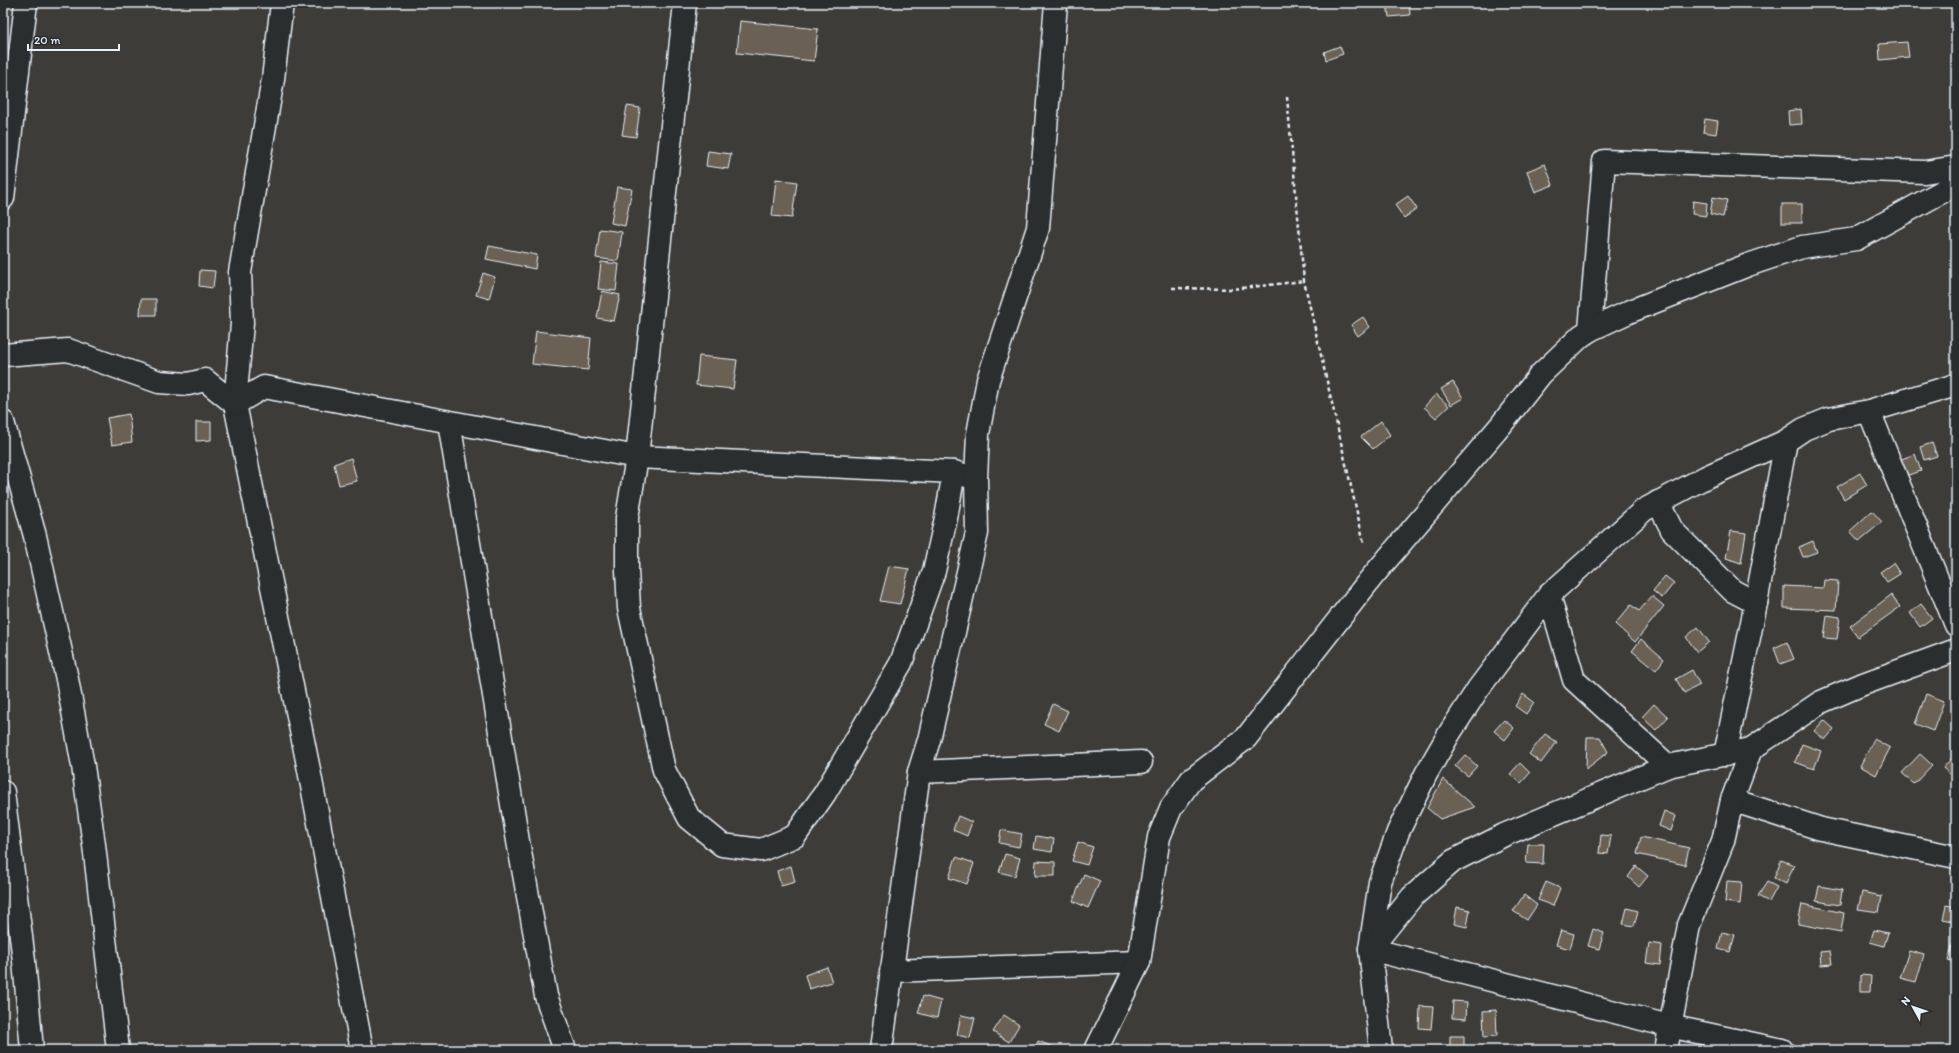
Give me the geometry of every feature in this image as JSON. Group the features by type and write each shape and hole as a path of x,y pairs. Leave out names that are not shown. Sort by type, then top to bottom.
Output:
{"street":[{"path":"3,198 26,3"},
{"path":"282,3 273,79 240,272 242,323 235,404 309,770 362,1050"},
{"path":"685,3 637,457 627,518 626,571 629,608 664,770 689,818 722,845 762,850 795,836 825,793 901,663 934,571 946,518 954,472"},
{"path":"881,1050 919,772 929,740 977,533 976,478 978,434 988,380 1038,228 1056,3"},
{"path":"1590,330 1604,161 1925,172 1956,167"},
{"path":"1096,1050 1139,962 1159,837 1171,808 1192,780 1246,738 1372,577 1501,425 1541,374 1581,336 1590,330 1631,311 1748,265 1802,247 1856,239 1956,184"},
{"path":"3,355 68,350 159,382 188,384 205,380 235,404"},
{"path":"1381,1050 1370,948 1380,882 1398,832 1426,774 1478,688 1549,595 1644,510 1706,476 1786,441 1804,429 1829,419 1869,411 1956,385"},
{"path":"235,404 264,387 637,457 954,472 976,478"},
{"path":"1869,411 1956,625"},
{"path":"3,422 35,536 67,679 83,766 94,845 118,1050"},
{"path":"449,422 546,996 565,1050"},
{"path":"1725,755 1756,603 1786,441"},
{"path":"1658,502 1672,530 1733,591 1756,603"},
{"path":"1549,595 1574,680 1668,766"},
{"path":"1370,948 1412,897 1452,861 1504,835 1668,766 1725,755 1751,748 1821,702 1863,684 1956,650"},
{"path":"1666,1050 1669,1026 1689,925 1723,841 1732,800 1751,748"},
{"path":"919,772 1141,762"},
{"path":"3,792 24,961 32,1050"},
{"path":"1732,800 1821,829 1956,857"},
{"path":"1370,948 1669,1026 1782,1050"},
{"path":"891,971 1139,962"}],"path":[{"path":"1287,97 1304,281 1372,577"},
{"path":"1172,288 1233,289 1304,281"}],"building":[{"path":"1387,3 1409,3 1410,15 1389,17"},
{"path":"740,21 818,29 814,61 737,53"},
{"path":"1907,42 1909,57 1880,60 1879,44"},
{"path":"1340,46 1343,54 1326,60 1324,52"},
{"path":"627,106 640,108 636,137 622,135"},
{"path":"1801,109 1802,124 1789,125 1788,111"},
{"path":"1705,119 1718,121 1716,134 1703,132"},
{"path":"708,151 731,154 728,169 706,166"},
{"path":"1545,164 1553,185 1535,192 1527,171"},
{"path":"776,179 797,182 792,218 772,216"},
{"path":"617,187 632,189 625,226 611,223"},
{"path":"1408,196 1417,209 1404,218 1395,205"},
{"path":"1713,197 1727,200 1723,217 1710,214"},
{"path":"1693,201 1707,203 1706,216 1692,214"},
{"path":"1782,204 1802,204 1802,223 1782,223"},
{"path":"600,229 622,232 618,261 596,258"},
{"path":"489,246 537,255 535,269 486,259"},
{"path":"601,262 619,264 616,291 598,289"},
{"path":"200,270 215,271 213,288 199,286"},
{"path":"483,273 495,277 489,299 476,295"},
{"path":"602,291 620,295 614,321 597,318"},
{"path":"141,299 156,299 156,315 140,315"},
{"path":"1363,317 1370,327 1358,336 1351,325"},
{"path":"536,331 591,338 588,370 532,364"},
{"path":"699,356 737,360 733,389 696,385"},
{"path":"1453,382 1463,398 1451,405 1441,389"},
{"path":"1436,394 1449,406 1436,418 1424,407"},
{"path":"129,414 132,442 112,445 107,418"},
{"path":"1381,421 1390,435 1373,449 1361,437"},
{"path":"196,422 211,422 211,440 196,441"},
{"path":"1932,443 1937,456 1924,460 1920,447"},
{"path":"1915,454 1921,471 1905,476 1899,460"},
{"path":"351,458 357,481 339,485 334,464"},
{"path":"1860,473 1867,485 1844,499 1837,487"},
{"path":"1872,511 1882,522 1859,541 1850,531"},
{"path":"1731,531 1746,533 1741,563 1726,558"},
{"path":"1813,541 1817,552 1803,557 1799,547"},
{"path":"1893,563 1900,574 1887,582 1880,572"},
{"path":"889,566 909,569 900,604 880,601"},
{"path":"1665,576 1674,583 1662,598 1653,591"},
{"path":"1824,580 1838,581 1836,610 1784,608 1784,586 1823,588"},
{"path":"1891,595 1900,607 1858,637 1850,626"},
{"path":"1652,596 1664,606 1635,642 1615,624 1631,605 1639,611"},
{"path":"1921,604 1932,618 1920,627 1910,613"},
{"path":"1827,615 1840,617 1837,639 1824,638"},
{"path":"1698,627 1709,642 1697,652 1686,637"},
{"path":"1641,639 1664,659 1656,670 1632,651"},
{"path":"1787,642 1794,659 1780,664 1774,648"},
{"path":"1692,670 1700,685 1684,693 1676,679"},
{"path":"1523,694 1534,702 1526,714 1515,706"},
{"path":"1926,694 1944,701 1933,731 1915,724"},
{"path":"1053,704 1068,711 1059,731 1044,724"},
{"path":"1654,704 1668,717 1656,730 1642,717"},
{"path":"1504,720 1514,728 1505,740 1494,731"},
{"path":"1824,720 1834,729 1825,740 1814,731"},
{"path":"1545,734 1557,742 1541,763 1529,754"},
{"path":"1587,737 1600,737 1608,752 1586,769"},
{"path":"1874,739 1890,748 1876,775 1860,766"},
{"path":"1802,744 1821,751 1814,769 1795,762"},
{"path":"1956,753 1956,779 1943,768"},
{"path":"1920,754 1932,765 1914,784 1902,773"},
{"path":"1465,755 1477,766 1468,776 1455,766"},
{"path":"1520,763 1530,773 1521,783 1510,774"},
{"path":"1443,779 1475,807 1440,819 1427,808"},
{"path":"1664,811 1676,816 1671,831 1659,826"},
{"path":"958,816 972,822 967,836 953,830"},
{"path":"1001,830 1022,834 1019,847 999,843"},
{"path":"1601,835 1611,836 1608,854 1599,853"},
{"path":"1036,836 1054,839 1052,852 1034,849"},
{"path":"1641,837 1689,848 1685,865 1637,854"},
{"path":"1078,842 1093,847 1087,865 1072,861"},
{"path":"1528,844 1544,844 1543,864 1526,863"},
{"path":"1005,854 1020,858 1015,876 999,872"},
{"path":"956,857 974,863 967,884 949,878"},
{"path":"1781,860 1794,865 1786,884 1774,878"},
{"path":"1036,861 1055,862 1055,876 1035,876"},
{"path":"791,866 795,882 781,886 777,871"},
{"path":"1636,866 1648,876 1639,887 1628,877"},
{"path":"1084,874 1100,881 1088,908 1073,901"},
{"path":"1727,881 1742,882 1740,904 1725,902"},
{"path":"1546,882 1560,888 1553,906 1538,900"},
{"path":"1767,882 1777,887 1769,902 1758,896"},
{"path":"1819,886 1842,890 1840,905 1816,901"},
{"path":"1862,892 1882,896 1879,912 1858,909"},
{"path":"1524,895 1537,905 1527,920 1513,911"},
{"path":"1802,904 1844,913 1841,932 1798,924"},
{"path":"1946,905 1956,907 1956,922 1943,919"},
{"path":"1457,907 1470,910 1467,927 1454,924"},
{"path":"1627,908 1638,911 1634,926 1623,924"},
{"path":"1593,929 1604,933 1599,949 1588,946"},
{"path":"1561,930 1574,934 1570,949 1556,945"},
{"path":"1874,930 1888,933 1884,946 1870,942"},
{"path":"1956,931 1956,964 1948,961"},
{"path":"1722,932 1735,935 1730,952 1718,949"},
{"path":"1649,943 1662,945 1660,965 1646,963"},
{"path":"1830,951 1832,964 1821,965 1820,952"},
{"path":"1909,951 1924,955 1916,982 1900,978"},
{"path":"827,967 832,982 809,989 805,975"},
{"path":"1861,975 1871,976 1870,992 1861,992"},
{"path":"923,996 941,1001 937,1018 918,1013"},
{"path":"1453,1001 1467,1002 1466,1019 1452,1018"},
{"path":"1420,1006 1433,1007 1431,1029 1419,1028"},
{"path":"1496,1010 1497,1036 1484,1037 1483,1011"},
{"path":"961,1015 975,1018 970,1038 957,1035"},
{"path":"1004,1015 1019,1025 1009,1042 993,1032"},
{"path":"1450,1036 1464,1036 1464,1049 1450,1050"},
{"path":"1038,1041 1056,1048 1055,1050 1034,1050"}]}
